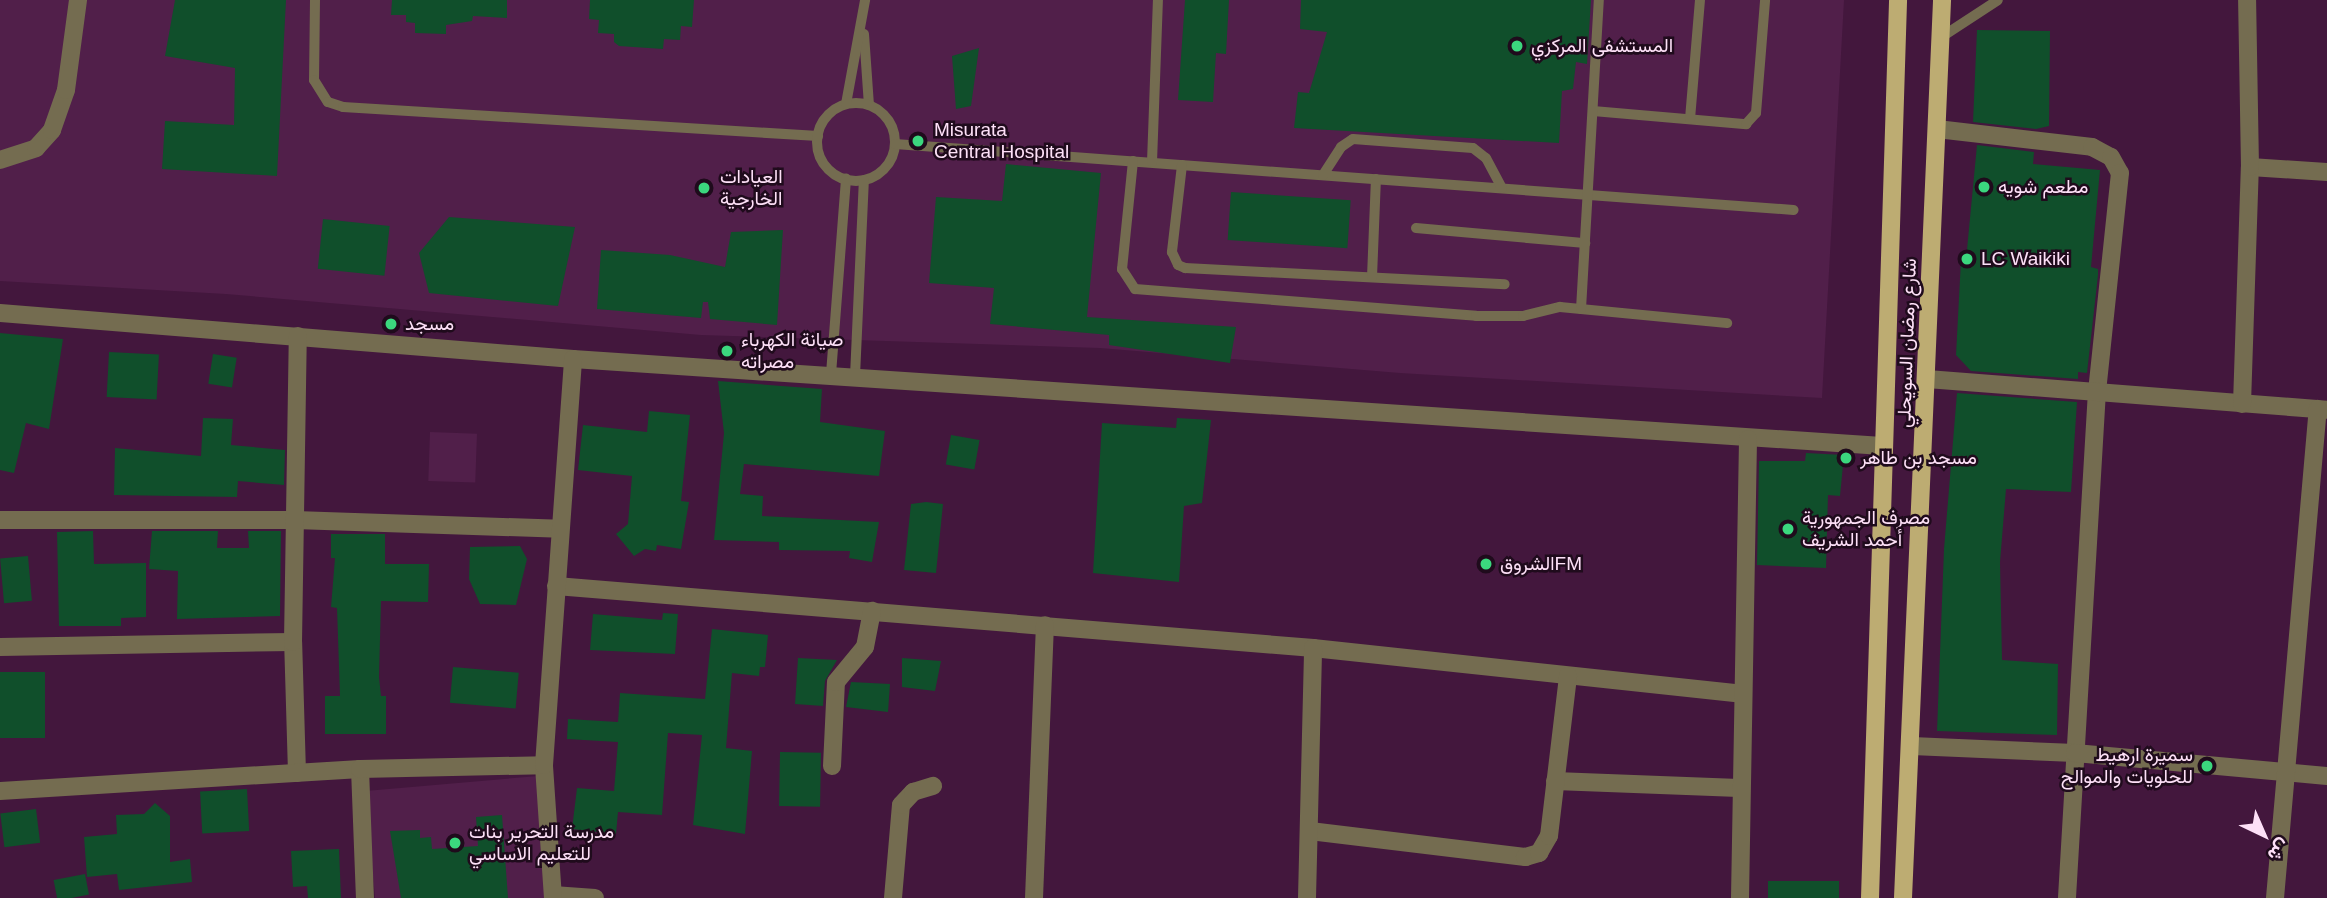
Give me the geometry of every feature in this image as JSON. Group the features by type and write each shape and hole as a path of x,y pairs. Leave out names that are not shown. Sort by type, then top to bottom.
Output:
{"main road":[{"name":"شارع رمضان السويحلي","path":"1870,898 1898,0"},
{"name":"شارع رمضان السويحلي","path":"1903,898 1912,746 1942,0"}],"street":[{"path":"0,160 36,148 52,130 66,90 78,0"},
{"path":"2242,404 2250,167 2247,0"},
{"path":"1937,129 2092,147 2116,163 2120,201 2097,391 2067,898"},
{"path":"2250,167 2327,172"},
{"path":"0,313 573,359 831,374 1748,439 1882,446"},
{"path":"297,773 293,642 298,336"},
{"path":"573,359 544,765 553,896 595,898"},
{"path":"1927,379 2322,409 2284,774 2275,898"},
{"path":"1740,898 1739,788 1748,439"},
{"path":"0,520 295,520 560,529"},
{"path":"556,586 1313,648 1742,694"},
{"path":"832,766 836,682 865,647 872,611"},
{"path":"1034,898 1045,625"},
{"path":"0,647 293,642"},
{"path":"1307,898 1313,648"},
{"path":"1310,831 1533,856 1547,843 1568,676"},
{"path":"1912,746 2074,753 2327,776"},
{"path":"0,791 360,769 544,765"},
{"path":"360,769 365,898"},
{"path":"1555,781 1739,788"},
{"path":"893,898 901,805 913,792 933,786"}],"lane":[{"path":"315,0 314,80 328,102 342,107 818,136"},
{"path":"846,104 863,24 865,0"},
{"path":"1152,163 1158,0"},
{"path":"1581,309 1599,0"},
{"path":"1690,119 1700,0"},
{"path":"1593,111 1746,124 1753,119 1765,0"},
{"path":"1940,38 1998,0"},
{"path":"863,24 869,105"},
{"path":"846,104 869,105 889,120 895,144 886,167 864,180 846,179 827,167 818,136 827,116 846,104"},
{"path":"1323,175 1341,147 1353,139 1473,148 1486,158 1502,188"},
{"path":"895,144 1794,210"},
{"path":"1133,161 1122,269 1135,289 1476,316 1523,316 1560,307 1727,323"},
{"path":"1182,165 1172,251 1178,265 1505,284"},
{"path":"1372,277 1376,178"},
{"path":"831,374 846,179"},
{"path":"855,376 864,180"},
{"path":"1416,228 1585,243"}],"shaded area":[{"name":"Misurata Central Hospital","path":"0,0 1844,0 1822,398 1400,373 1100,348 701,335 226,294 0,281"},
{"path":"430,432 477,434 475,483 428,481"},
{"name":"مدرسة التحرير بنات للتعليم الاساسي","path":"538,776 549,898 375,898 366,791"}],"building":[{"path":"175,0 286,0 277,176 162,169 165,121 234,125 235,68 165,56"},
{"path":"392,0 507,0 507,18 473,16 472,21 446,25 446,34 415,33 415,23 406,22 406,15 391,15"},
{"path":"590,0 694,0 692,27 681,26 680,40 664,39 663,49 619,46 614,42 614,34 598,33 599,20 589,19"},
{"path":"1185,0 1229,0 1226,54 1216,53 1213,102 1178,100"},
{"path":"1301,0 1591,0 1587,64 1576,62 1573,89 1562,91 1559,143 1294,128 1298,92 1309,93 1327,32 1300,29"},
{"path":"1977,30 2050,31 2049,126 2036,129 1973,122"},
{"path":"979,48 971,106 956,109 952,56"},
{"path":"1977,145 2034,152 2033,164 2100,170 2091,267 2098,269 2098,275 2087,373 2078,372 2078,379 1971,371 1956,355 1961,260 1966,260"},
{"path":"1006,164 1101,173 1087,317 1236,327 1230,363 1109,345 1109,335 990,324 994,288 929,283 936,197 1002,201"},
{"path":"1231,192 1351,200 1347,248 1228,240"},
{"path":"449,217 575,227 558,306 429,293 419,253"},
{"path":"323,219 390,226 384,276 318,269"},
{"path":"783,230 777,325 710,319 708,302 703,302 701,318 597,309 601,250 670,255 725,267 731,232"},
{"path":"0,333 63,339 49,429 26,423 14,473 0,470"},
{"path":"109,352 159,355 157,400 107,397"},
{"path":"213,354 237,358 232,387 208,384"},
{"path":"718,381 822,389 820,422 885,431 879,476 744,464 740,494 763,496 762,516 879,522 872,562 849,558 850,551 779,550 779,542 714,540 724,433"},
{"path":"1957,393 2077,402 2071,492 2006,489 2000,562 2002,660 2058,664 2057,735 1937,731 1944,549"},
{"path":"649,411 690,415 681,501 689,502 681,549 657,545 656,551 645,549 634,556 616,534 628,524 632,476 578,470 583,425 647,432"},
{"path":"203,418 233,419 231,445 285,450 284,485 238,481 237,497 114,495 115,448 201,456"},
{"path":"1177,418 1211,420 1202,503 1184,506 1179,582 1093,573 1102,423 1176,428"},
{"path":"951,435 980,440 974,470 946,465"},
{"name":"مصرف الجمهورية أحمد الشريف","path":"1806,453 1844,455 1840,496 1828,495 1826,568 1757,565 1759,461 1805,461"},
{"path":"911,504 943,504 936,573 904,570"},
{"path":"93,531 94,564 146,563 146,617 121,618 121,626 59,626 57,532"},
{"path":"152,531 218,531 217,548 249,548 248,531 281,531 280,616 177,619 178,571 149,569"},
{"path":"331,534 385,534 385,564 429,564 428,602 381,601 379,677 381,696 386,696 386,734 325,734 325,696 340,696 337,608 331,607 335,558 331,558"},
{"path":"520,546 527,559 516,605 480,604 469,579 470,547"},
{"path":"28,556 32,601 4,603 0,558"},
{"path":"663,613 678,614 675,654 590,650 593,614 662,620"},
{"path":"712,629 768,635 765,667 760,667 759,676 732,673 726,748 752,751 745,834 693,825 702,735 668,733 662,815 618,812 616,834 572,829 577,788 614,791 618,742 567,739 568,719 618,722 620,693 705,699"},
{"path":"798,658 837,660 825,681 823,706 795,704"},
{"path":"902,658 941,661 935,691 902,687"},
{"path":"453,667 519,673 516,709 450,703"},
{"path":"0,672 45,672 45,738 0,738"},
{"path":"851,682 890,684 888,712 846,707"},
{"path":"780,752 821,753 820,807 779,806"},
{"path":"247,789 249,831 202,833 200,791"},
{"path":"155,803 170,816 170,862 190,859 192,882 119,890 117,874 87,877 84,837 117,834 116,815 144,814"},
{"path":"36,809 40,843 4,847 0,813"},
{"path":"502,815 508,898 401,898 390,831 420,830 420,838 431,837 432,849 478,846 476,817"},
{"path":"339,849 341,898 308,898 307,886 293,887 291,851"},
{"path":"85,874 89,895 57,898 54,880"},
{"path":"1768,881 1839,881 1839,898 1768,898"}],"place":[{"name":"المستشفى المركزي","path":"1517,46"},
{"name":"Misurata Central Hospital","path":"918,141"},
{"name":"مطعم شويه","path":"1984,187"},
{"name":"العيادات الخارجية","path":"704,188"},
{"name":"LC Waikiki","path":"1967,259"},
{"name":"مسجد","path":"391,324"},
{"name":"صيانة الكهرباء مصراته","path":"727,351"},
{"name":"مسجد بن طاهر","path":"1846,458"},
{"name":"مصرف الجمهورية أحمد الشريف","path":"1788,529"},
{"name":"الشروقFM","path":"1486,564"},
{"name":"سميرة ارهيط للحلويات والموالح","path":"2207,766"},
{"name":"مدرسة التحرير بنات للتعليم الاساسي","path":"455,843"}]}
